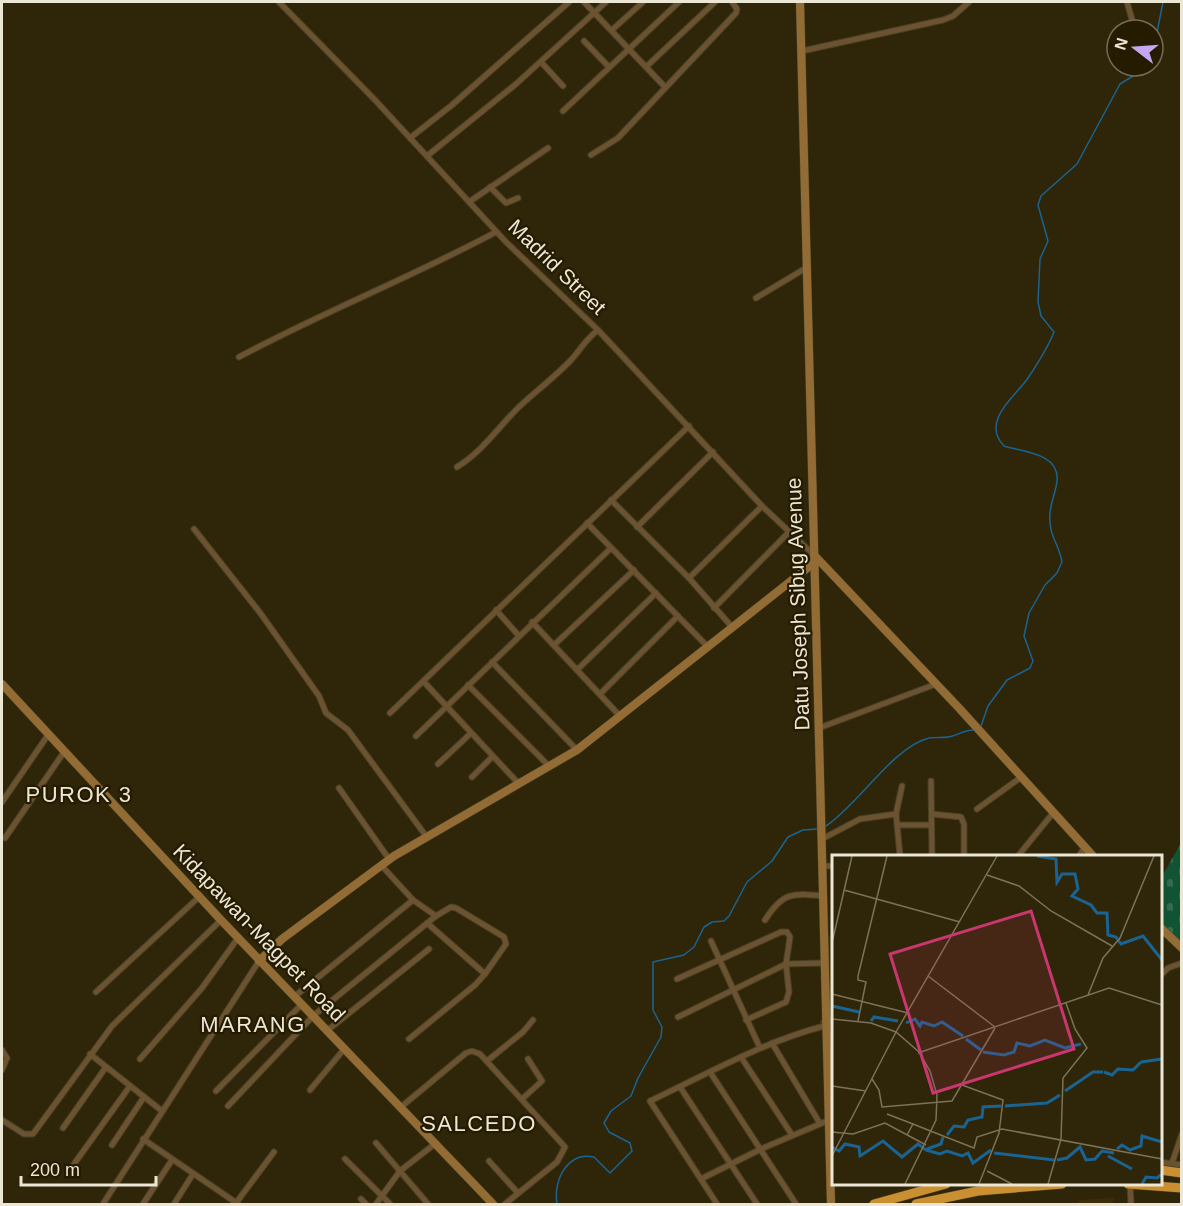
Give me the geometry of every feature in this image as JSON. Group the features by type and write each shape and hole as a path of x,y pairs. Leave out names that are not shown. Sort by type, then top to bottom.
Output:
{"highway":[{"path":"1162,1170 1182,1173"},
{"path":"874,1204 941,1185"},
{"path":"916,1204 978,1191 1050,1185"},
{"path":"1142,1185 1182,1188"}],"main road":[{"name":"Datu Joseph Sibug Avenue","path":"800,2 825,933 824,1024 830,1071 831,1204"},
{"path":"259,961 282,939 389,859 577,750 814,559 936,684 1093,855"},
{"name":"Kidapawan-Magpet Road","path":"2,684 259,961 328,1030 493,1204"},
{"path":"1162,928 1182,948"}],"street":[{"name":"Madrid Street","path":"279,2 427,156 496,232 598,330 762,507 814,559"},
{"path":"410,138 452,105 569,2"},
{"path":"584,2 630,47 665,87"},
{"path":"427,156 541,62 606,2"},
{"path":"612,30 643,2"},
{"path":"563,111 679,2"},
{"path":"647,66 715,2"},
{"path":"591,155 618,138 736,13 737,9 732,2"},
{"path":"801,51 944,20 953,16 969,2"},
{"path":"1127,2 1132,18"},
{"path":"584,41 609,67"},
{"path":"541,62 563,86"},
{"path":"469,202 548,148"},
{"path":"490,187 506,203 518,198"},
{"path":"239,357 328,311 404,279 496,232"},
{"path":"756,298 806,268"},
{"path":"457,467 472,458 495,431 554,378 573,358 583,342 598,330"},
{"path":"390,713 689,426"},
{"path":"637,527 713,452"},
{"path":"610,500 689,578 732,627"},
{"path":"689,578 762,507"},
{"path":"587,523 708,646"},
{"path":"194,529 261,614 319,696 326,713 348,729 426,836"},
{"path":"714,608 789,532"},
{"path":"416,736 611,548"},
{"path":"554,645 634,570"},
{"path":"577,670 656,593"},
{"path":"496,610 519,636"},
{"path":"600,694 678,616"},
{"path":"532,622 619,715"},
{"path":"492,662 577,750"},
{"path":"424,682 519,784"},
{"path":"819,728 936,684"},
{"path":"468,685 549,766"},
{"path":"438,764 470,734"},
{"path":"2,802 48,735"},
{"path":"5,838 64,752"},
{"path":"472,777 492,757"},
{"path":"977,809 1020,778"},
{"path":"931,781 932,855"},
{"path":"900,855 896,814 902,786"},
{"path":"339,788 389,859"},
{"path":"1019,855 1053,813"},
{"path":"822,839 860,819 896,814"},
{"path":"932,814 961,817 964,824 964,855"},
{"path":"898,825 931,825"},
{"path":"1080,855 1085,847"},
{"path":"381,865 413,900 436,916"},
{"path":"823,867 832,866"},
{"path":"765,920 775,905 786,896 824,896"},
{"path":"96,992 199,897"},
{"path":"294,997 413,900"},
{"path":"228,1106 313,1016 436,916 454,907 504,937 506,942 503,950 475,986 409,1039"},
{"path":"2,1120 24,1134 33,1134 90,1054 125,1011 221,920"},
{"path":"427,923 485,974"},
{"path":"677,979 784,931 790,937 786,964 789,992 786,1002 746,1020"},
{"path":"825,933 832,932"},
{"path":"140,1059 202,988 238,938"},
{"path":"711,941 760,1048"},
{"path":"328,1030 429,950"},
{"path":"103,1204 259,961"},
{"path":"678,1017 786,964 824,963"},
{"path":"1162,972 1182,963"},
{"path":"216,1091 301,1005"},
{"path":"487,1061 523,1032 533,1020"},
{"path":"717,1204 650,1101 760,1048 832,1022"},
{"path":"772,1043 819,1122"},
{"path":"310,1090 345,1048"},
{"path":"2,1050 7,1058 2,1070"},
{"path":"401,1107 469,1052 476,1052 487,1061 563,1142 565,1149 557,1162 505,1204"},
{"path":"90,1054 162,1111"},
{"path":"741,1057 792,1135"},
{"path":"522,1099 542,1081 528,1059"},
{"path":"63,1128 106,1067"},
{"path":"710,1072 796,1204"},
{"path":"69,1171 129,1086"},
{"path":"680,1087 757,1204"},
{"path":"112,1145 144,1097"},
{"path":"701,1179 819,1122 831,1119"},
{"path":"1172,1163 1182,1134"},
{"path":"143,1139 237,1204 274,1152"},
{"path":"376,1143 428,1204"},
{"path":"376,1204 400,1171 436,1143"},
{"path":"345,1159 390,1204"},
{"path":"143,1204 172,1160"},
{"path":"489,1161 518,1193"},
{"path":"1162,1162 1182,1165"},
{"path":"174,1204 193,1174"},
{"path":"1129,1185 1131,1204"},
{"path":"927,1188 931,1202"},
{"path":"361,1199 366,1204"}],"shaded area":[{"path":"832,935 832,1019 831,1019 828,936"},
{"path":"1114,1198 1113,1204 1077,1204 1079,1200"}],"green space":[{"path":"1181,843 1181,944 1162,924 1162,876"}],"waterway":[{"path":"1160,18 1163,2"},
{"path":"981,726 988,706 1007,680 1030,668 1033,661 1024,636 1029,613 1062,562 1050,521 1057,481 1053,465 1039,455 1004,446 998,437 996,427 1002,409 1028,378 1054,332 1041,316 1038,302 1040,259 1048,241 1038,205 1041,196 1077,164 1120,84 1130,78"},
{"path":"826,826 851,805 902,753 929,738 946,737 974,730"},
{"path":"557,1204 557,1186 569,1163 584,1156 594,1157 610,1173 632,1151 630,1143 609,1132 604,1123 611,1111 631,1096 638,1078 661,1037 662,1027 653,1010 653,962 684,955 694,947 704,927 712,922 724,921 729,916 747,882 772,861 788,837 803,830 817,829"}],"district":[{"name":"PUROK 3","path":"79,794"},
{"name":"MARANG","path":"253,1024"},
{"name":"SALCEDO","path":"479,1123"}]}
